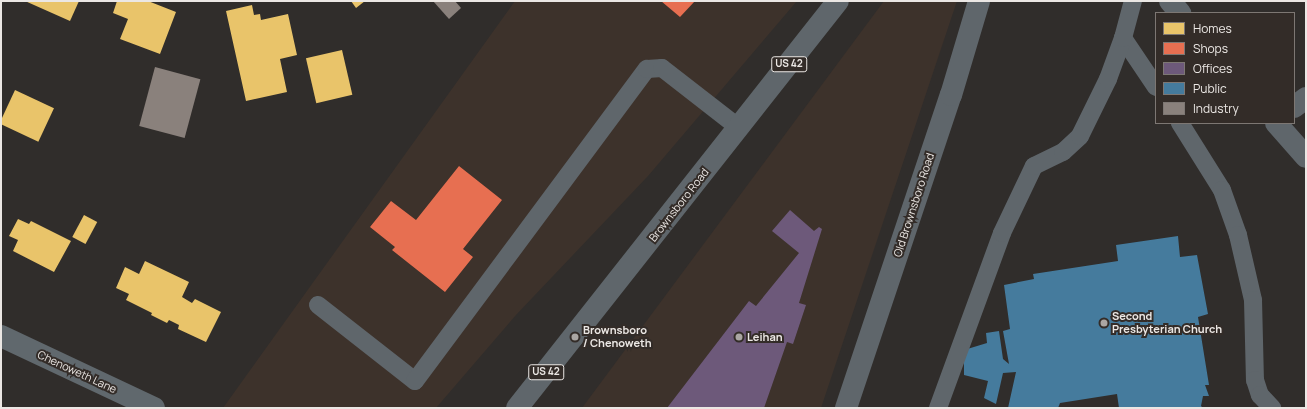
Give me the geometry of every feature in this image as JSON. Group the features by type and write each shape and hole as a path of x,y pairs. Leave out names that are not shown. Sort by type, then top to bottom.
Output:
{"main road":[{"name":"Brownsboro Road","path":"517,408 838,1"},
{"name":"Old Brownsboro Road","path":"846,408 948,102 979,1"},
{"path":"1295,106 1306,98"},
{"path":"1277,124 1306,157"},
{"name":"Chenoweth Lane","path":"1,336 154,408"}],"lane":[{"path":"938,408 1002,233 1034,166 1063,152 1080,136 1108,79 1123,38 1133,1"},
{"path":"1123,38 1155,86"},
{"path":"318,305 415,381 647,69 662,68 739,128"},
{"path":"1181,124 1222,190 1238,235 1253,300 1255,380 1260,395 1272,408"}],"shaded area":[{"path":"515,1 797,1 648,176 516,315 436,408 223,408"},
{"path":"884,1 957,1 821,408 582,408"}],"building: Homes":[{"path":"25,1 79,1 70,21"},
{"path":"117,1 148,1 176,12 160,54 120,39 128,19 113,13"},
{"path":"351,1 365,1 356,8"},
{"path":"252,5 254,15 260,14 261,20 288,14 297,55 280,59 287,92 246,101 226,11"},
{"path":"342,50 352,95 316,103 306,58"},
{"path":"15,90 54,108 38,142 1,124 1,120"},
{"path":"84,215 97,222 86,244 72,237"},
{"path":"18,219 29,224 31,221 71,241 54,272 13,251 18,240 9,236"},
{"path":"145,261 189,282 182,297 192,303 195,299 221,312 206,342 178,329 179,325 169,320 167,323 151,315 152,313 126,300 129,294 116,288 125,267 139,274"}],"building: Shops":[{"path":"661,1 695,1 680,17"},
{"path":"459,166 502,200 463,249 473,257 445,292 392,250 395,247 370,227 391,201 416,220"}],"building: Offices":[{"path":"790,210 814,231 819,227 822,229 799,303 806,305 793,344 787,342 764,408 667,408 749,301 756,306 799,253 772,231"}],"building: Public":[{"name":"Second Presbyterian Church","path":"1178,236 1180,257 1197,255 1208,314 1198,317 1209,385 1205,385 1209,396 1203,396 1201,406 1203,408 1119,408 1117,394 1060,403 1058,408 1008,408 1016,372 1003,373 996,404 984,398 988,381 964,375 964,350 987,343 986,333 999,331 1003,359 1009,364 1003,331 1010,329 1004,285 1034,279 1033,274 1118,261 1116,245"}],"building: Industry":[{"path":"433,1 455,1 461,8 449,19"},
{"path":"155,67 200,79 185,138 139,126"}],"place":[{"name":"Second Presbyterian Church","path":"1104,323"},
{"name":"Brownsboro / Chenoweth","path":"575,337"},
{"name":"Leihan","path":"739,337"}]}
